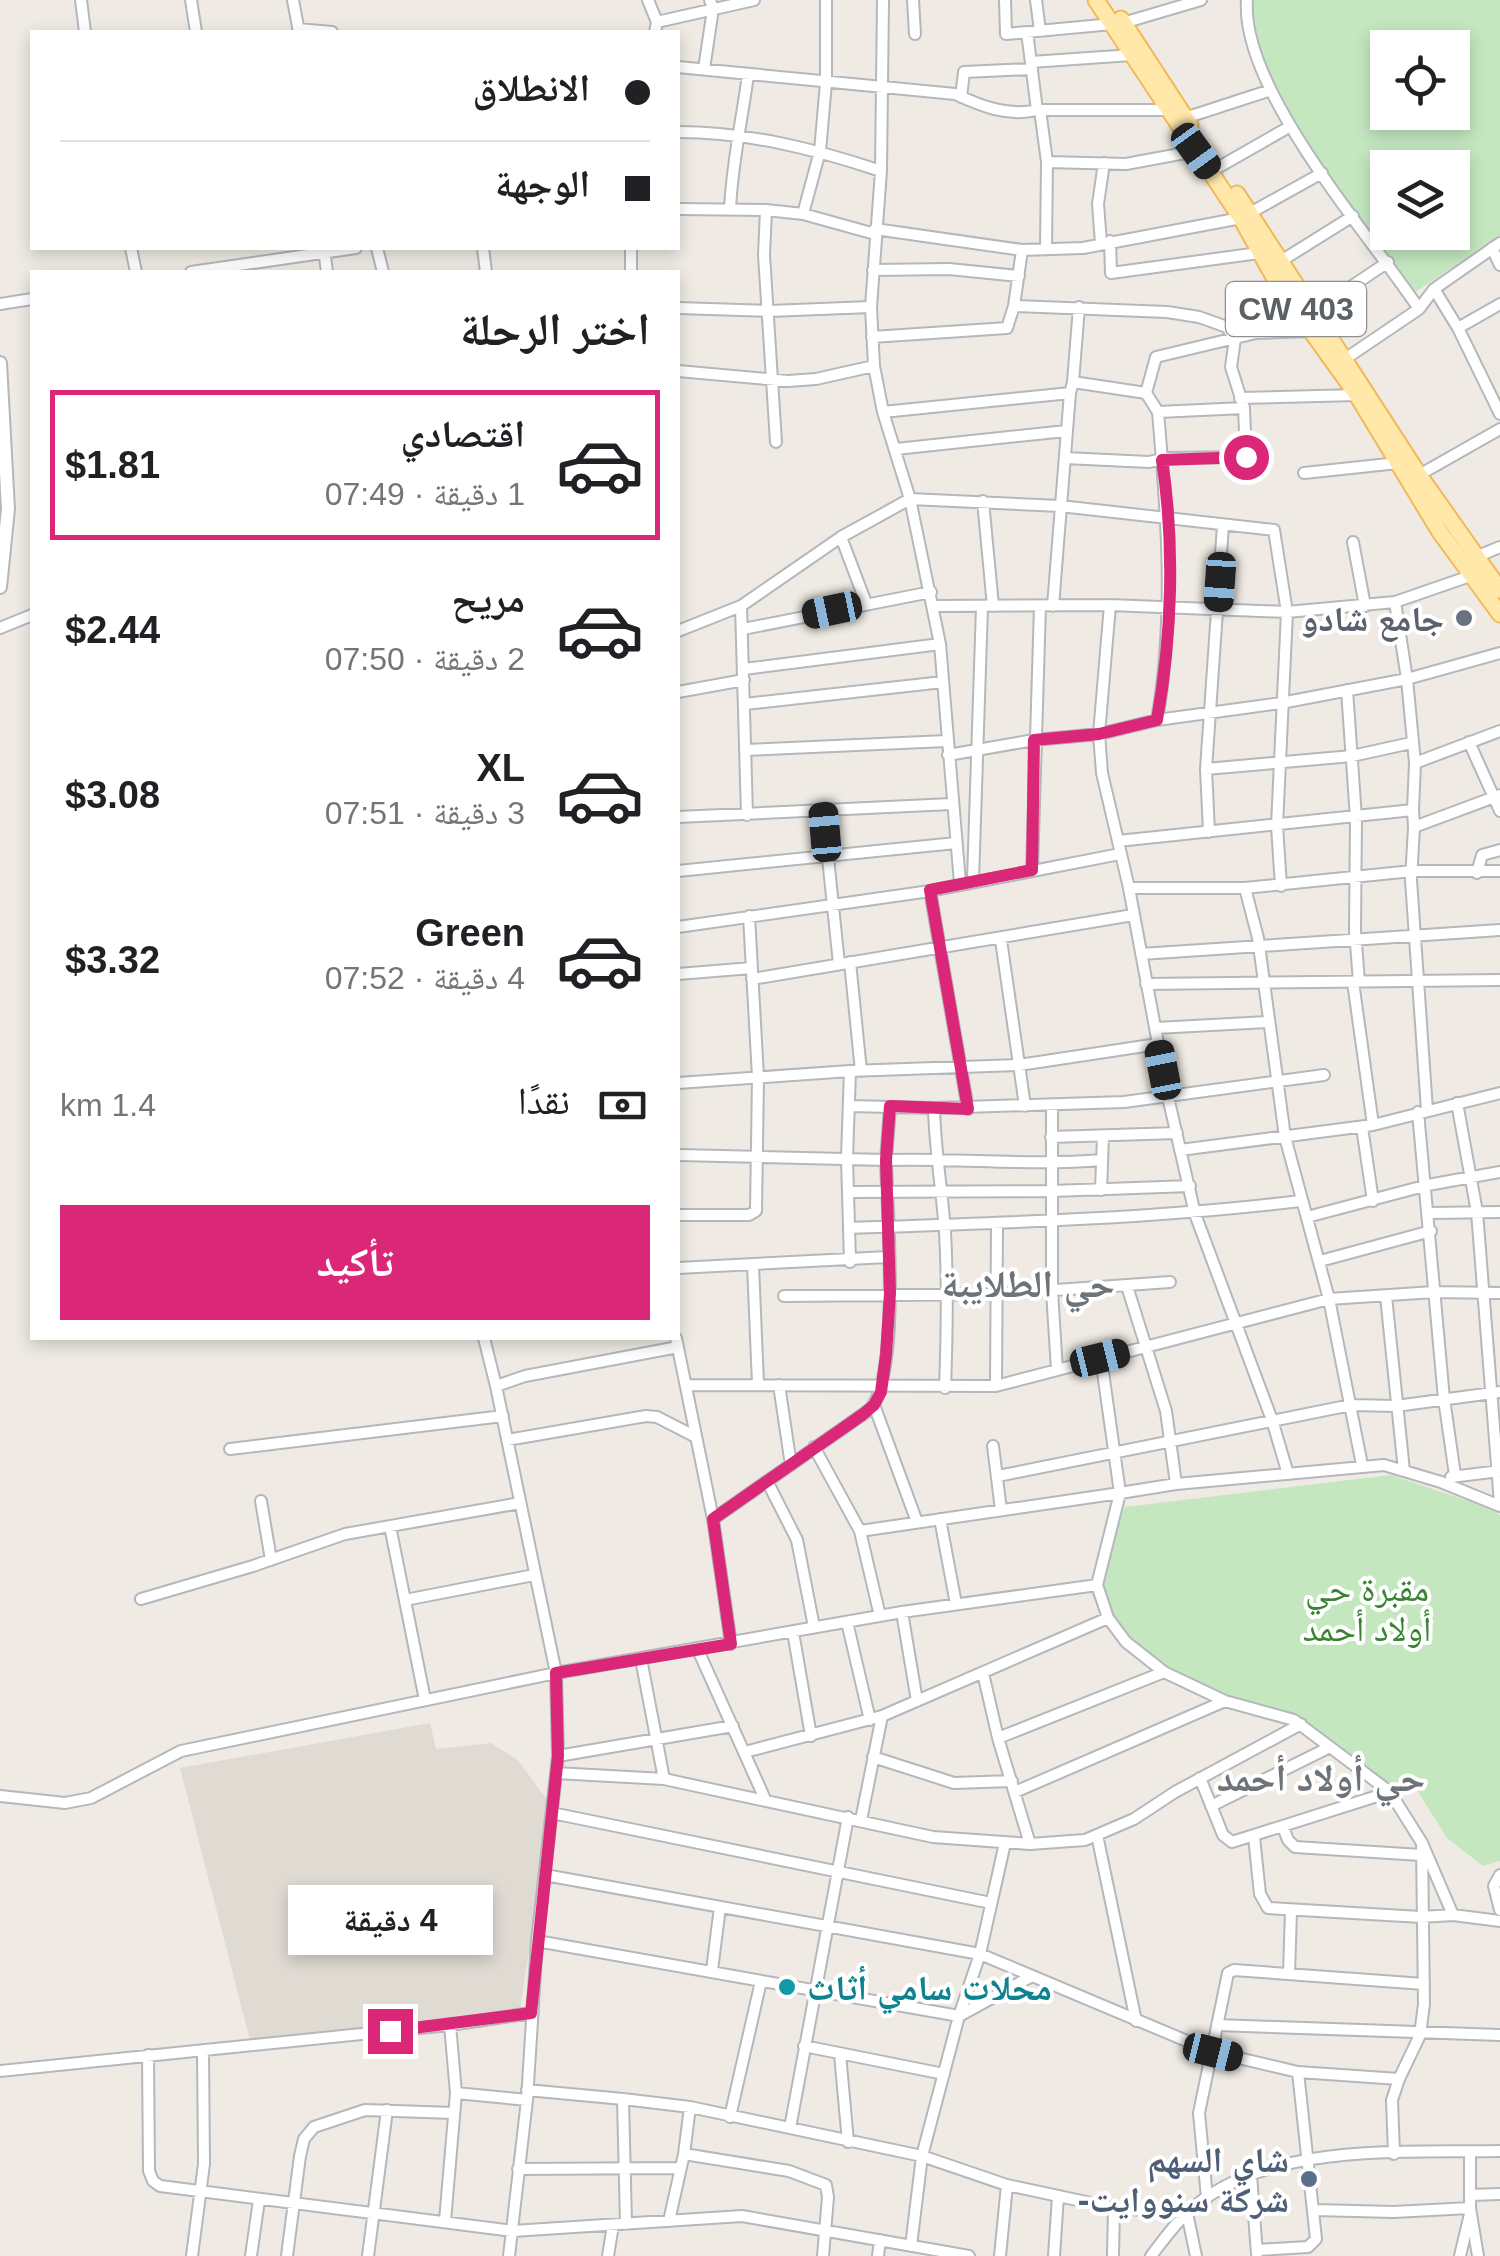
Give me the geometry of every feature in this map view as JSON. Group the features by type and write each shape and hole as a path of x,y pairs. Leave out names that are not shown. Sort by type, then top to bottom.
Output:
{"main road":[{"name":"CW 403","path":"1096,0 1118,24 1218,168 1246,216 1259,253 1312,331 1341,362 1500,590"},
{"name":"CW 403","path":"1108,0 1132,55 1167,110 1315,311 1357,395 1440,532 1500,614"}],"street":[{"path":"81,0 85,30"},
{"path":"191,0 196,30"},
{"path":"292,0 298,30"},
{"path":"648,0 656,27 711,4 754,0"},
{"path":"802,214 820,151 826,83 826,0"},
{"path":"883,0 881,170 871,306 874,366 883,412 910,499 940,644 960,884"},
{"path":"913,0 915,34"},
{"path":"1004,0 1006,34 1118,24 1201,0"},
{"path":"1036,0 1040,31"},
{"path":"1247,0 1252,39 1270,90 1289,127 1419,309"},
{"path":"704,69 711,4"},
{"path":"1028,32 1046,162 1046,250"},
{"path":"961,97 964,72 1132,55"},
{"path":"680,66 961,97 1001,112 1167,110"},
{"path":"730,209 732,164 748,75"},
{"path":"1185,118 1270,90"},
{"path":"1218,168 1289,127"},
{"path":"680,132 740,136 820,151 881,170"},
{"path":"1046,162 1126,164 1196,151"},
{"path":"1104,164 1098,204 1111,274 1259,253"},
{"path":"680,209 802,214 875,232 1046,250 1246,216 1322,173"},
{"path":"766,210 764,255 776,442"},
{"path":"1281,261 1353,216"},
{"path":"1341,362 1419,309 1434,289 1496,245 1500,266"},
{"path":"204,270 324,250"},
{"path":"872,336 1007,328 1022,250"},
{"path":"1315,311 1388,262"},
{"path":"873,270 949,269 1019,276"},
{"path":"1434,289 1458,328 1500,414"},
{"path":"0,304 30,299"},
{"path":"1458,328 1500,304"},
{"path":"680,308 768,311 871,306"},
{"path":"1014,306 1199,317 1226,327 1234,340 1231,367 1242,403 1246,457 1149,462 1065,458"},
{"path":"1053,606 1079,307"},
{"path":"1157,720 1169,607 1158,412 1146,393 1156,357 1256,333 1312,331"},
{"path":"0,363 8,508 0,587"},
{"path":"680,371 772,380 816,379 874,366"},
{"path":"883,412 1071,388 1146,393"},
{"path":"1158,412 1357,395"},
{"path":"1420,475 1500,429"},
{"path":"896,449 1066,432"},
{"path":"1304,474 1398,463"},
{"path":"680,630 741,606 841,537 910,499 1060,506 1274,530 1287,612 1277,826 1280,886"},
{"path":"973,880 976,748 988,606 983,501"},
{"path":"1210,832 1206,769 1224,525"},
{"path":"841,537 866,603"},
{"path":"1353,542 1364,606"},
{"path":"933,606 1287,612 1364,606 1395,602 1474,575 1478,556 1500,548"},
{"path":"743,629 931,592"},
{"path":"1395,602 1414,763 1412,872 1434,1292 1455,1474"},
{"path":"741,606 746,815"},
{"path":"1032,870 1040,606"},
{"path":"1110,606 1099,734 1102,773 1134,915 1168,1097 1195,1214 1272,1420 1288,1474"},
{"path":"0,628 30,616"},
{"path":"680,691 744,675 940,644"},
{"path":"948,755 1281,703 1407,679 1500,653"},
{"path":"745,704 943,682"},
{"path":"1346,690 1356,818 1356,982 1372,1201"},
{"path":"1414,763 1500,731"},
{"path":"746,750 946,741"},
{"path":"1469,742 1497,797 1500,811"},
{"path":"1206,769 1352,756 1411,743"},
{"path":"1414,827 1497,797"},
{"path":"680,818 951,804"},
{"path":"823,810 831,904 844,963 855,1071 849,1106 850,1262"},
{"path":"1118,841 1414,810"},
{"path":"680,871 956,843"},
{"path":"1476,873 1480,858 1500,850"},
{"path":"680,927 930,890 1120,854"},
{"path":"1128,888 1245,888 1412,872 1500,871"},
{"path":"1245,888 1259,947 1285,1137 1329,1299 1362,1465"},
{"path":"930,890 968,1109"},
{"path":"680,974 752,974 844,963 1134,915"},
{"path":"680,1215 754,1214 758,1077 749,916"},
{"path":"1140,954 1500,930"},
{"path":"1001,940 1026,1106"},
{"path":"1146,984 1500,980"},
{"path":"1156,1028 1268,1022"},
{"path":"680,1083 1019,1064 1158,1044"},
{"path":"849,1106 1052,1106 1168,1097 1324,1075"},
{"path":"1180,1150 1368,1126 1500,1093"},
{"path":"860,1531 1176,1484 1362,1465 1384,1465 1500,1505 1495,1393 1477,1212 1457,1103"},
{"path":"713,1519 874,1405 882,1388 890,1293 886,1160 890,1106"},
{"path":"1052,1106 1056,1370"},
{"path":"934,1108 948,1293 946,1388"},
{"path":"1051,1137 1177,1133"},
{"path":"1101,1190 1103,1136"},
{"path":"680,1155 935,1158 1052,1164 1102,1160"},
{"path":"1307,1217 1428,1185 1500,1172"},
{"path":"849,1192 1190,1186"},
{"path":"848,1228 1195,1214 1300,1201"},
{"path":"1430,1213 1500,1212"},
{"path":"996,1386 998,1224"},
{"path":"1320,1261 1431,1230"},
{"path":"680,1268 850,1262 888,1257"},
{"path":"754,1265 758,1384"},
{"path":"784,1296 998,1294 1170,1282"},
{"path":"1127,1286 1159,1385 1176,1484"},
{"path":"686,1386 996,1386 1329,1299 1434,1292 1500,1293"},
{"path":"1386,1296 1404,1472"},
{"path":"484,1340 556,1673 558,1756 537,1941 527,2095 510,2256"},
{"path":"496,1386 677,1342 713,1519 731,1644"},
{"path":"1100,1358 1120,1493 1096,1584 1108,1618 1126,1642 1164,1672 1225,1701 1285,1716 1390,1792 1453,1914"},
{"path":"778,1384 790,1465"},
{"path":"998,1476 1351,1405 1396,1406 1495,1393"},
{"path":"874,1405 917,1522"},
{"path":"230,1449 503,1416"},
{"path":"507,1440 646,1416 696,1437"},
{"path":"994,1446 1001,1510"},
{"path":"814,1447 860,1531 880,1616"},
{"path":"1441,1482 1455,1474 1499,1471"},
{"path":"768,1483 797,1540 814,1627"},
{"path":"261,1501 271,1560"},
{"path":"141,1599 345,1534 520,1502"},
{"path":"940,1519 956,1604"},
{"path":"390,1526 425,1700"},
{"path":"405,1600 534,1575"},
{"path":"0,1796 64,1803 91,1798 181,1751 556,1673 902,1612 1096,1584"},
{"path":"902,1612 917,1701"},
{"path":"745,1752 876,1718 1108,1618"},
{"path":"846,1622 876,1718 874,1757 861,1820"},
{"path":"793,1632 811,1736"},
{"path":"698,1650 764,1799"},
{"path":"640,1660 664,1779"},
{"path":"998,1738 1164,1672"},
{"path":"982,1673 1030,1844"},
{"path":"874,1757 954,1783 1014,1786 1225,1701"},
{"path":"556,1773 664,1779 946,1839 1030,1844 1085,1840 1097,1835 1143,1814 1300,1724"},
{"path":"558,1756 733,1726"},
{"path":"1211,1806 1330,1747"},
{"path":"1200,1778 1226,1840 1238,1842 1390,1792"},
{"path":"552,1813 992,1903"},
{"path":"790,2128 848,1817"},
{"path":"1283,1826 1295,1846 1421,1849"},
{"path":"1097,1835 1136,2020"},
{"path":"1254,1837 1262,1903 1272,1910 1453,1914 1500,1921"},
{"path":"912,2246 922,2156 959,2016 980,1954 1006,1842"},
{"path":"1394,2154 1391,2116 1398,2078 1420,2035 1424,1984 1421,1849"},
{"path":"545,1875 980,1954 1213,2052 1298,2072 1398,2078"},
{"path":"1500,1875 1494,1886 1500,1910"},
{"path":"712,1970 720,1907"},
{"path":"1289,1974 1290,1911"},
{"path":"537,1941 959,2016 1032,1976"},
{"path":"1207,2198 1199,2113 1231,1970 1424,1984"},
{"path":"730,2117 761,1980"},
{"path":"0,2070 450,2025 531,2013"},
{"path":"445,2221 456,2092 450,2025"},
{"path":"1217,2025 1500,2036"},
{"path":"804,2046 944,2074"},
{"path":"192,2256 202,2192 203,2050"},
{"path":"840,2054 848,2142"},
{"path":"148,2055 152,2178 160,2186 512,2231 731,2215 968,2256"},
{"path":"1251,2175 1257,2253 1308,2251 1316,2238 1298,2072"},
{"path":"456,2092 622,2099 690,2107 922,2156 1007,2185 1114,2208 1187,2212"},
{"path":"622,2099 626,2224"},
{"path":"669,2221 682,2168 690,2107"},
{"path":"368,2256 387,2110"},
{"path":"287,2256 300,2156 304,2139 314,2126 352,2113 454,2112"},
{"path":"1151,2256 1187,2212 1251,2175 1308,2158 1500,2151"},
{"path":"1470,2152 1470,2205 1478,2256"},
{"path":"684,2154 789,2171 819,2181 828,2191 823,2256"},
{"path":"518,2169 682,2168"},
{"path":"1000,2256 1007,2185"},
{"path":"1314,2210 1394,2212 1470,2205 1500,2194"},
{"path":"1054,2256 1058,2196"},
{"path":"251,2256 259,2200"},
{"path":"1460,2256 1470,2205"},
{"path":"1114,2208 1114,2256"},
{"path":"1187,2212 1196,2256"},
{"path":"608,2256 613,2225"},
{"path":"878,2256 880,2240"}],"shaded area":[{"path":"430,1723 436,1749 491,1743 518,1760 552,1807 519,2015 251,2044 180,1768"}],"green space":[{"path":"1253,0 1500,0 1500,235 1414,293 1381,250 1470,250 1470,150 1370,150 1370,236 1323,172 1284,107 1269,73"},
{"name":"مقبرة حي أولاد أحمد","path":"1391,1475 1500,1515 1500,1861 1483,1866 1447,1838 1410,1779 1394,1792 1295,1717 1225,1699 1161,1672 1119,1640 1091,1594 1114,1523 1125,1507"}],"place":[{"name":"جامع شادو","path":"1464,618"},
{"name":"محلات سامي أثاث","path":"787,1987"},
{"name":"شاي السهم -شركة سنووايت","path":"1309,2179"}],"district":[{"name":"حي الطلايبة","path":"1028,1284"},
{"name":"حي أولاد أحمد","path":"1321,1778"}],"route":[{"path":"390,2031 531,2013 558,1756 556,1673 731,1644 713,1519 862,1415 878,1398 886,1355 890,1293 886,1160 890,1106 968,1109 930,890 1032,870 1034,740 1099,734 1157,720 1169,620 1162,460 1246,457"}]}
